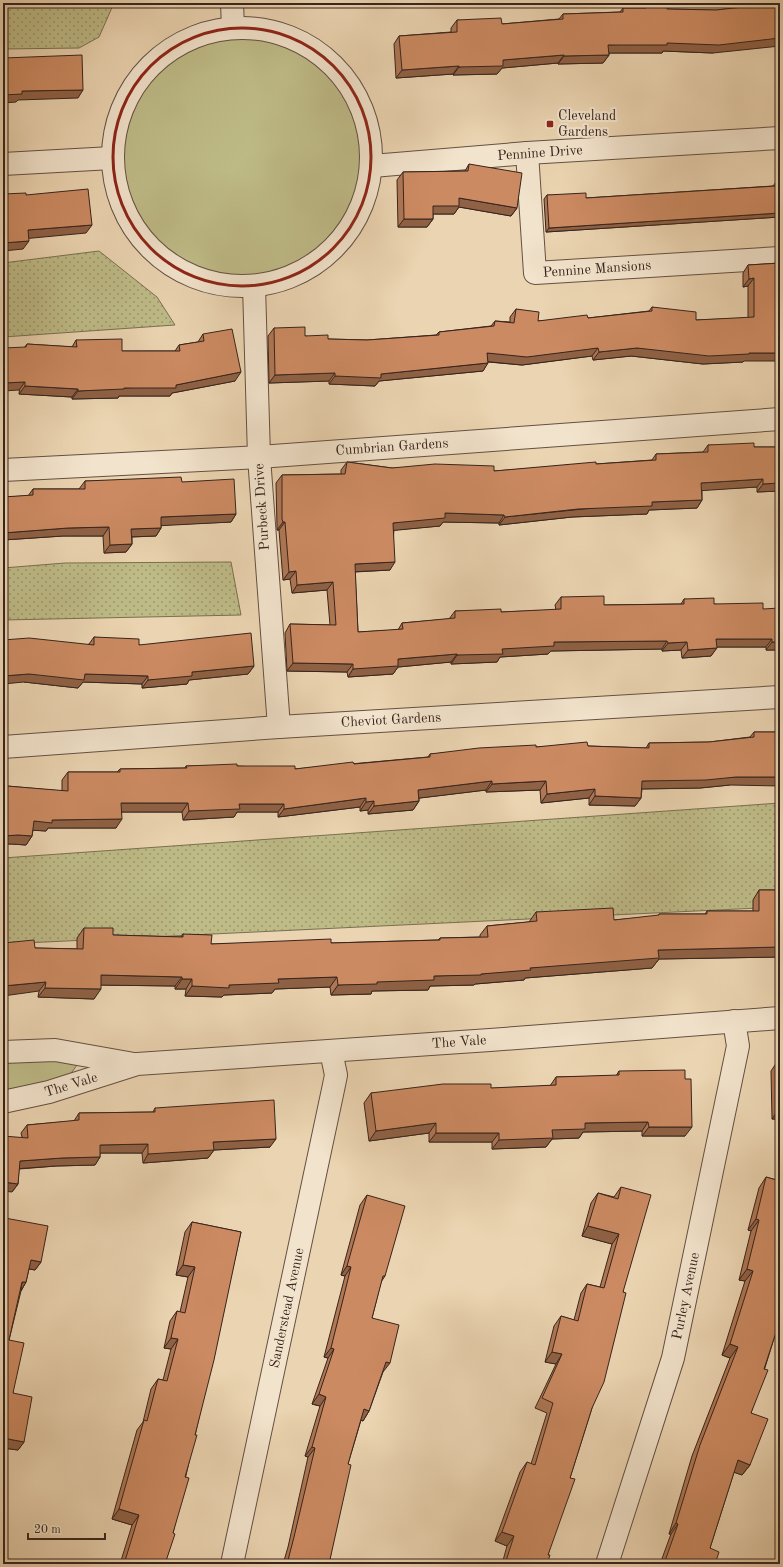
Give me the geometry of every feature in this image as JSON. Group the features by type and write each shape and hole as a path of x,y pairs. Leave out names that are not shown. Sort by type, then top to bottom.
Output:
{"street":[{"path":"232,3 233,27"},
{"path":"233,27 276,31 320,52 356,93 369,126 372,166 363,206 333,250 296,276 254,286 227,286 184,273 152,251 126,214 112,158 120,112 143,72 176,45 233,27"},
{"name":"Pennine Drive","path":"372,166 527,153 780,138"},
{"name":"Pennine Mansions","path":"527,153 534,273 780,258"},
{"path":"3,164 112,158"},
{"name":"Purbeck Drive","path":"254,286 259,457 279,727"},
{"name":"Cumbrian Gardens","path":"3,470 259,457 780,419"},
{"name":"Cheviot Gardens","path":"3,747 279,727 780,697"},
{"name":"The Vale","path":"3,1052 55,1050 137,1064 780,1018"},
{"name":"Purley Avenue","path":"607,1564 673,1358 738,1046 734,1021"},
{"name":"Sanderstead Avenue","path":"232,1564 336,1075 331,1051"},
{"name":"The Vale","path":"3,1102 49,1092 137,1064"}],"highlighted area":[{"path":"233,27 276,31 320,52 356,93 369,125 372,166 363,206 333,250 296,276 254,286 227,286 184,273 152,251 126,214 112,158 120,112 143,72 176,45"}],"shaded area":[{"path":"3,3 114,3 99,37 79,48 3,49"},
{"path":"242,28 267,31 303,43 324,57 342,75 356,96 361,108 368,132 371,157 368,182 356,218 342,239 324,257 303,271 291,276 267,283 242,286 217,283 181,271 160,257 142,239 128,218 123,206 116,182 113,157 116,132 128,96 142,75 160,57 181,43 193,38 217,31"},
{"path":"99,251 157,297 175,325 3,337 3,263"},
{"path":"231,562 241,615 3,620 3,568 65,563"},
{"path":"780,803 780,907 3,944 3,858"},
{"path":"54,1057 77,1065 64,1083 3,1092 3,1060"}],"building":[{"path":"646,3 667,3 667,9 716,10 780,3 780,38 719,45 667,43 667,45 608,45 609,55 564,55 503,60 503,66 459,66 402,70 399,36 457,32 457,20 501,18 502,24 563,19 563,14 623,12 623,8 646,8"},
{"path":"82,55 83,90 22,91 22,94 3,95 3,58"},
{"path":"469,164 522,173 517,208 459,198 459,206 433,206 433,219 404,219 403,172 468,171"},
{"path":"776,182 780,182 780,213 549,228 547,195 586,193 586,198 776,186"},
{"path":"88,189 92,225 28,230 29,241 3,243 3,194 26,193 26,195"},
{"path":"780,263 780,353 749,353 709,356 637,348 599,352 598,348 527,357 487,353 488,363 381,374 381,378 335,376 335,373 275,375 274,328 305,327 305,336 328,335 328,339 367,340 439,335 439,332 494,326 495,321 514,323 516,309 539,312 538,321 587,315 588,318 652,311 652,307 696,312 696,320 754,317 754,278 749,279 748,265"},
{"path":"232,329 241,372 176,385 176,388 124,388 78,391 78,389 25,386 25,382 3,383 3,348 26,347 27,344 77,347 76,340 122,339 122,351 180,351 179,345 204,341 203,334"},
{"path":"754,443 754,447 780,447 780,483 763,484 763,479 701,483 702,500 652,502 652,506 578,509 505,517 504,515 445,513 445,518 393,523 395,562 355,564 358,632 403,629 402,623 455,618 455,611 501,609 501,612 561,609 561,597 604,596 604,605 684,604 684,599 714,598 714,604 763,603 763,609 780,608 780,642 772,642 772,639 716,639 717,648 688,650 687,642 554,642 554,646 502,649 503,654 457,654 398,659 398,666 353,669 353,664 293,663 290,624 336,625 333,582 297,585 296,571 289,572 285,522 283,522 282,519 282,475 345,474 347,462 392,468 435,464 494,466 494,471 596,462 596,464 656,460 656,454 708,452 708,445"},
{"path":"181,477 182,482 234,479 236,514 161,517 161,528 131,529 132,544 110,545 109,527 68,528 3,533 3,497 33,495 33,489 85,489 85,481"},
{"path":"251,633 254,666 192,672 192,676 148,680 148,676 85,674 84,680 29,674 3,676 3,640 29,638 94,645 94,637 139,639 139,645"},
{"path":"754,732 780,732 780,777 736,777 706,780 642,781 641,798 595,796 595,789 547,794 546,781 492,784 492,781 418,790 419,801 374,806 374,801 366,802 366,798 284,809 284,804 239,804 240,809 189,811 188,803 121,803 122,819 52,820 52,823 34,821 32,836 3,836 3,789 7,788 7,786 68,791 68,772 120,772 120,769 187,768 186,766 237,764 237,766 295,766 295,769 353,762 354,764 430,757 430,754 479,748 536,745 536,747 587,742 588,746 649,748 649,743 709,742 754,737"},
{"path":"759,890 780,890 780,947 658,950 659,958 530,968 531,970 481,975 434,976 434,980 377,982 377,984 338,985 337,977 278,979 279,983 229,985 229,988 192,986 192,979 182,979 182,977 101,975 101,989 45,988 46,982 3,986 3,943 34,940 35,948 83,949 84,928 113,928 113,935 183,937 183,934 212,935 211,944 331,939 331,943 440,940 440,938 488,937 487,926 537,921 536,912 613,908 614,920 659,914 707,914 707,911 759,911"},
{"path":"779,1059 780,1059 780,1090"},
{"path":"685,1070 685,1079 691,1079 692,1127 649,1127 648,1122 585,1123 585,1129 552,1130 553,1138 499,1140 499,1133 436,1133 436,1123 376,1131 371,1093 443,1084 491,1084 491,1088 556,1085 556,1077 619,1075 619,1071"},
{"path":"274,1100 276,1139 213,1142 214,1150 148,1154 148,1144 100,1145 100,1157 20,1161 18,1184 3,1182 3,1136 28,1138 27,1125 79,1120 79,1113 155,1112 155,1108"},
{"path":"766,1177 780,1181 780,1320 764,1369 768,1370 751,1413 768,1419 750,1465 738,1460 710,1548 719,1552 715,1564 664,1564 678,1524 676,1523 700,1445 738,1347 730,1344 753,1271 747,1269 759,1220 756,1219"},
{"path":"621,1187 651,1195 623,1292 626,1293 604,1382 592,1408 570,1478 575,1479 548,1555 550,1555 547,1564 505,1564 514,1536 502,1532 527,1462 535,1465 553,1403 542,1398 562,1354 552,1352 561,1316 578,1321 587,1284 604,1288 619,1234 588,1226 598,1193 618,1199"},
{"path":"367,1195 405,1206 385,1276 383,1276 372,1318 399,1325 390,1363 386,1362 369,1411 364,1409 348,1464 351,1465 329,1564 287,1564 315,1448 312,1447 326,1397 319,1394 334,1349 331,1348 351,1267 347,1266"},
{"path":"5,1218 48,1226 41,1262 31,1260 26,1282 22,1282 9,1340 24,1343 13,1393 32,1397 24,1442 3,1438 3,1228"},
{"path":"192,1222 241,1232 214,1360 195,1435 197,1435 185,1477 189,1478 173,1533 175,1534 165,1564 124,1564 139,1515 119,1509 144,1420 147,1421 158,1379 167,1381 178,1339 171,1338 177,1311 185,1313 195,1267 183,1265"}],"place":[{"name":"Cleveland Gardens","path":"550,124"}]}
